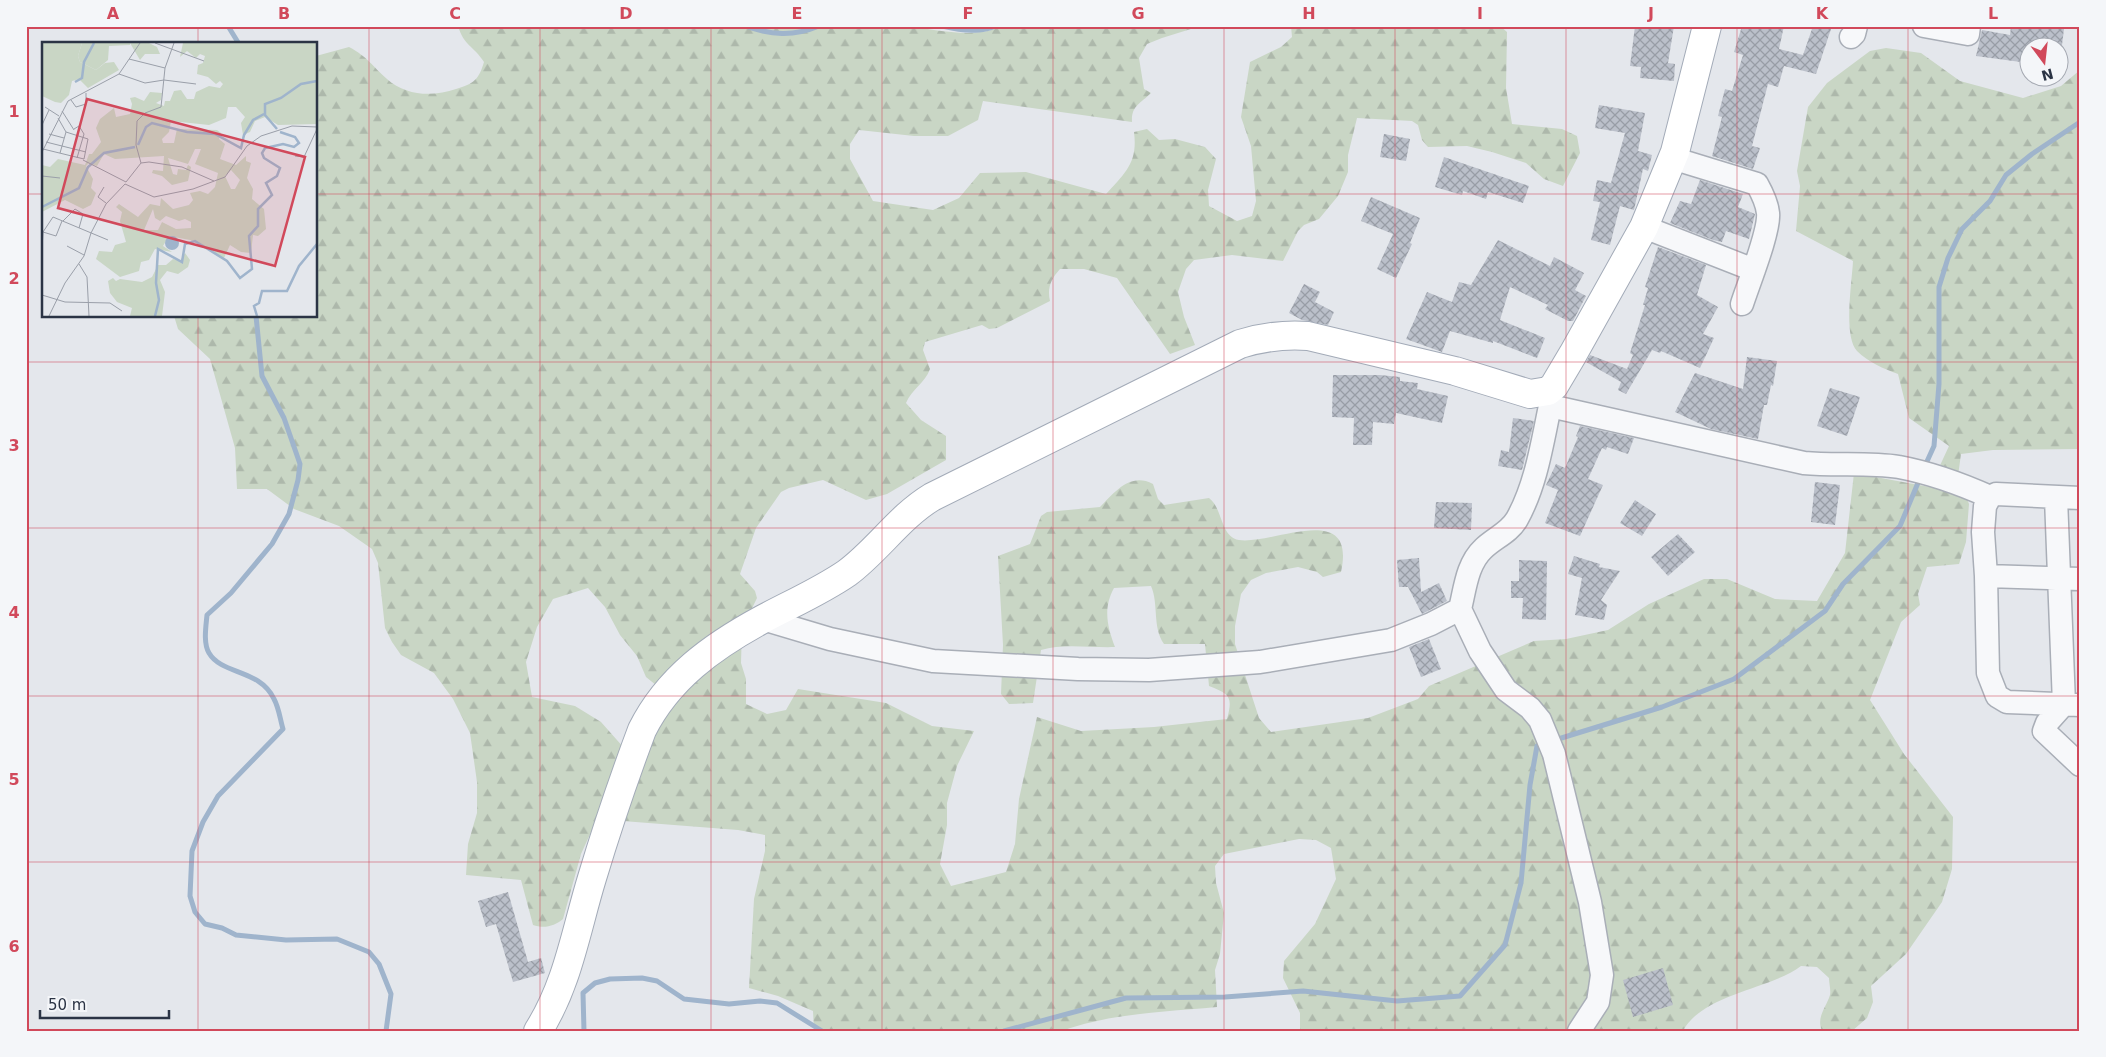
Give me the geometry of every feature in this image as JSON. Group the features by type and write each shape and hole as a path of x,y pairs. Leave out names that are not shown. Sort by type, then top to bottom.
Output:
{"main road":[{"path":"538,1031 549,1014 567,970 592,877 636,745 652,710 668,689 701,658 763,619 837,580 849,571 916,506 932,496 1240,344 1264,337 1288,334 1308,336 1420,362 1549,399 1554,386 1644,227 1672,158 1707,26"}],"street":[{"path":"1924,26 1968,34 1969,26"},
{"path":"1672,158 1757,184 1764,198 1769,214 1754,270 1742,304"},
{"path":"1644,227 1754,270"},
{"path":"1579,1031 1598,1002 1602,975 1590,902 1554,754 1540,720 1530,708 1506,690 1480,651 1460,609 1471,566 1477,556 1505,533 1517,519 1536,474 1549,399 1804,463 1832,466 1899,467 1950,480 1990,497"},
{"path":"2072,705 2007,702 1998,696 1988,673 1986,576 1982,532 1985,506 1990,497 1996,494 2080,498"},
{"path":"2056,498 2070,579 2072,705"},
{"path":"1986,576 2070,579"},
{"path":"763,619 830,639 934,660 1078,669 1149,670 1260,662 1392,640 1431,624 1460,609"},
{"path":"2072,705 2047,723 2044,731 2080,765"}],"green space":[{"path":"458,26 826,26 830,28 904,26 967,33 991,30 1003,26 1215,26 1194,28 1147,44 1139,58 1144,89 1151,93 1133,112 1132,122 983,101 978,120 948,136 914,136 859,130 850,144 850,159 873,201 933,210 959,198 980,173 1026,172 1106,194 1129,167 1134,152 1134,132 1147,129 1159,140 1175,139 1205,147 1216,159 1208,190 1209,206 1237,221 1252,216 1256,201 1251,146 1241,117 1250,62 1281,47 1292,37 1291,26 1500,26 1507,32 1506,88 1512,124 1562,129 1577,136 1580,153 1563,186 1544,179 1526,163 1492,152 1467,146 1428,147 1422,140 1418,125 1412,121 1357,118 1348,155 1348,172 1338,196 1319,219 1304,225 1298,231 1283,261 1232,255 1194,260 1186,269 1178,292 1184,317 1195,345 1170,354 1117,278 1084,269 1060,269 1050,284 1050,301 997,328 989,329 982,325 925,342 923,350 930,369 906,403 921,420 946,436 946,460 887,494 866,500 823,480 789,488 781,492 756,528 740,574 755,591 757,598 742,629 741,663 746,679 746,704 767,714 786,710 798,689 886,703 932,726 974,731 957,766 947,803 947,825 940,864 951,886 1006,872 1015,844 1019,799 1037,717 1081,731 1154,727 1227,719 1230,706 1228,697 1222,691 1209,686 1205,644 1164,644 1158,630 1155,600 1151,586 1114,588 1108,603 1107,617 1115,647 1068,646 1041,650 1033,703 1009,704 1001,694 1003,645 998,556 1030,544 1041,516 1047,512 1100,507 1117,490 1130,482 1137,480 1153,484 1158,499 1164,505 1209,498 1217,508 1228,534 1239,540 1254,540 1309,530 1325,531 1337,537 1343,550 1341,572 1323,577 1317,572 1298,567 1266,573 1251,580 1241,594 1235,626 1235,644 1259,718 1271,732 1368,718 1418,699 1429,686 1534,641 1566,639 1608,630 1649,604 1704,579 1727,579 1775,599 1817,601 1845,553 1854,473 1930,487 1949,446 1909,418 1898,374 1866,359 1857,351 1853,344 1849,321 1853,261 1796,231 1800,186 1797,171 1808,107 1827,83 1870,51 1886,48 1921,53 1960,81 2023,98 2055,88 2068,88 2068,80 2080,70 2080,449 1993,450 1961,454 1958,476 1969,504 1966,542 1959,564 1927,567 1918,594 1920,605 1901,622 1870,700 1904,754 1953,817 1952,869 1942,902 1906,954 1871,986 1873,1002 1867,1018 1852,1031 1822,1031 1820,1021 1830,995 1829,978 1817,967 1801,966 1773,981 1738,993 1705,1008 1692,1019 1683,1031 1300,1031 1300,1013 1283,978 1284,961 1315,924 1336,879 1331,848 1316,840 1299,839 1224,854 1215,866 1216,883 1224,913 1220,954 1215,970 1217,1007 1119,1017 1100,1020 1062,1031 814,1031 813,1011 778,996 749,988 754,899 765,851 765,835 738,830 597,819 581,854 563,919 549,926 533,925 521,880 466,875 468,844 477,813 477,782 470,733 453,699 434,673 401,655 392,642 385,628 378,563 372,549 339,526 294,509 267,489 237,489 235,448 210,359 178,329 175,318 318,318 318,55 349,47 365,58 394,85 411,92 429,94 447,92 462,87 478,77 484,62 466,42","holes":["588,588 605,607 620,635 637,656 646,677 672,698 640,766 601,722 575,706 532,697 526,662 537,627 553,599"]}],"water":[{"path":"943,26 1003,26 974,33 944,29"}],"building":[{"path":"1635,26 1674,26 1668,63 1675,64 1674,81 1640,78 1641,67 1630,66"},
{"path":"1742,26 1784,26 1779,49 1803,55 1813,26 1832,26 1816,74 1784,66 1778,87 1768,84 1752,146 1760,148 1753,169 1712,156 1722,117 1718,116 1725,89 1732,91 1743,55 1734,52"},
{"path":"2011,26 2064,29 2063,38 2018,38 2018,62 1976,56 1982,30 2010,35"},
{"path":"1599,105 1645,113 1638,151 1652,155 1648,171 1643,169 1634,210 1620,206 1610,245 1591,240 1600,202 1593,201 1597,180 1611,183 1625,133 1595,128"},
{"path":"1384,134 1410,139 1406,161 1380,157"},
{"path":"1444,157 1529,186 1523,203 1488,192 1486,199 1463,191 1462,195 1435,187"},
{"path":"1700,180 1743,194 1738,207 1755,214 1749,239 1726,231 1722,242 1670,223 1680,201 1691,204"},
{"path":"1371,197 1420,218 1410,243 1412,244 1396,278 1377,269 1393,234 1361,221"},
{"path":"1498,240 1550,266 1554,257 1584,273 1575,290 1586,296 1573,321 1568,321 1545,309 1548,305 1510,287 1500,320 1545,338 1537,358 1493,341 1493,343 1450,331 1442,352 1406,339 1427,292 1452,302 1459,282 1471,285"},
{"path":"1658,247 1706,265 1697,295 1718,307 1703,334 1714,338 1700,368 1661,351 1660,353 1652,350 1626,394 1618,390 1621,382 1586,362 1590,355 1627,369 1633,355 1630,353 1645,305 1643,305 1648,288 1645,287"},
{"path":"1304,284 1320,292 1315,302 1334,312 1328,325 1302,320 1289,313"},
{"path":"1747,357 1777,361 1773,386 1771,385 1767,405 1764,405 1758,439 1711,429 1675,412 1695,373 1743,389"},
{"path":"1333,375 1400,377 1400,381 1418,383 1417,389 1448,396 1442,423 1396,413 1394,424 1373,422 1372,445 1353,445 1354,418 1332,417"},
{"path":"1830,388 1860,397 1847,436 1817,426"},
{"path":"1513,418 1534,421 1522,470 1498,466 1501,450 1509,452"},
{"path":"1580,426 1634,438 1628,454 1607,447 1606,450 1602,448 1588,479 1603,485 1580,536 1545,523 1558,490 1546,485 1556,464 1565,468 1578,437 1576,436"},
{"path":"1815,482 1840,485 1835,525 1811,522"},
{"path":"1635,500 1656,514 1642,536 1620,523"},
{"path":"1436,502 1472,503 1471,530 1434,528"},
{"path":"1678,534 1695,552 1668,576 1651,557"},
{"path":"1574,556 1600,564 1599,567 1620,571 1601,600 1607,605 1604,620 1575,615 1582,578 1568,574"},
{"path":"1419,558 1421,592 1439,583 1447,601 1422,614 1408,587 1399,587 1397,560"},
{"path":"1519,560 1547,561 1546,620 1522,619 1523,598 1511,598 1511,581 1519,581"},
{"path":"1429,639 1441,669 1421,677 1409,647"},
{"path":"508,892 528,962 541,958 545,973 513,982 496,924 486,927 478,901"},
{"path":"1663,968 1673,1005 1633,1017 1623,980"}],"waterway":[{"path":"228,26 238,42"},
{"path":"745,26 782,34 800,32 819,26"},
{"path":"1924,468 1934,446 1939,384 1939,287 1948,258 1962,229 1990,201 2006,175 2032,154 2080,122"},
{"path":"256,318 262,376 284,418 300,464 298,480 289,514 272,544 231,593 207,615 205,639 207,649 215,660 251,677 268,689 277,706 283,729 218,796 203,822 192,851 190,896 195,912 205,924 222,928 236,935 286,940 337,939 369,952 379,964 391,994 386,1031"},
{"path":"1555,740 1662,707 1734,679 1825,611 1843,584 1900,526 1920,478"},
{"path":"1004,1031 1126,998 1225,997 1303,991 1397,1001 1460,996 1505,945 1521,883 1530,785 1537,746 1544,744"},
{"path":"584,1031 583,993 595,983 610,979 642,978 657,981 684,999 729,1004 760,1001 777,1003 822,1031"}]}
